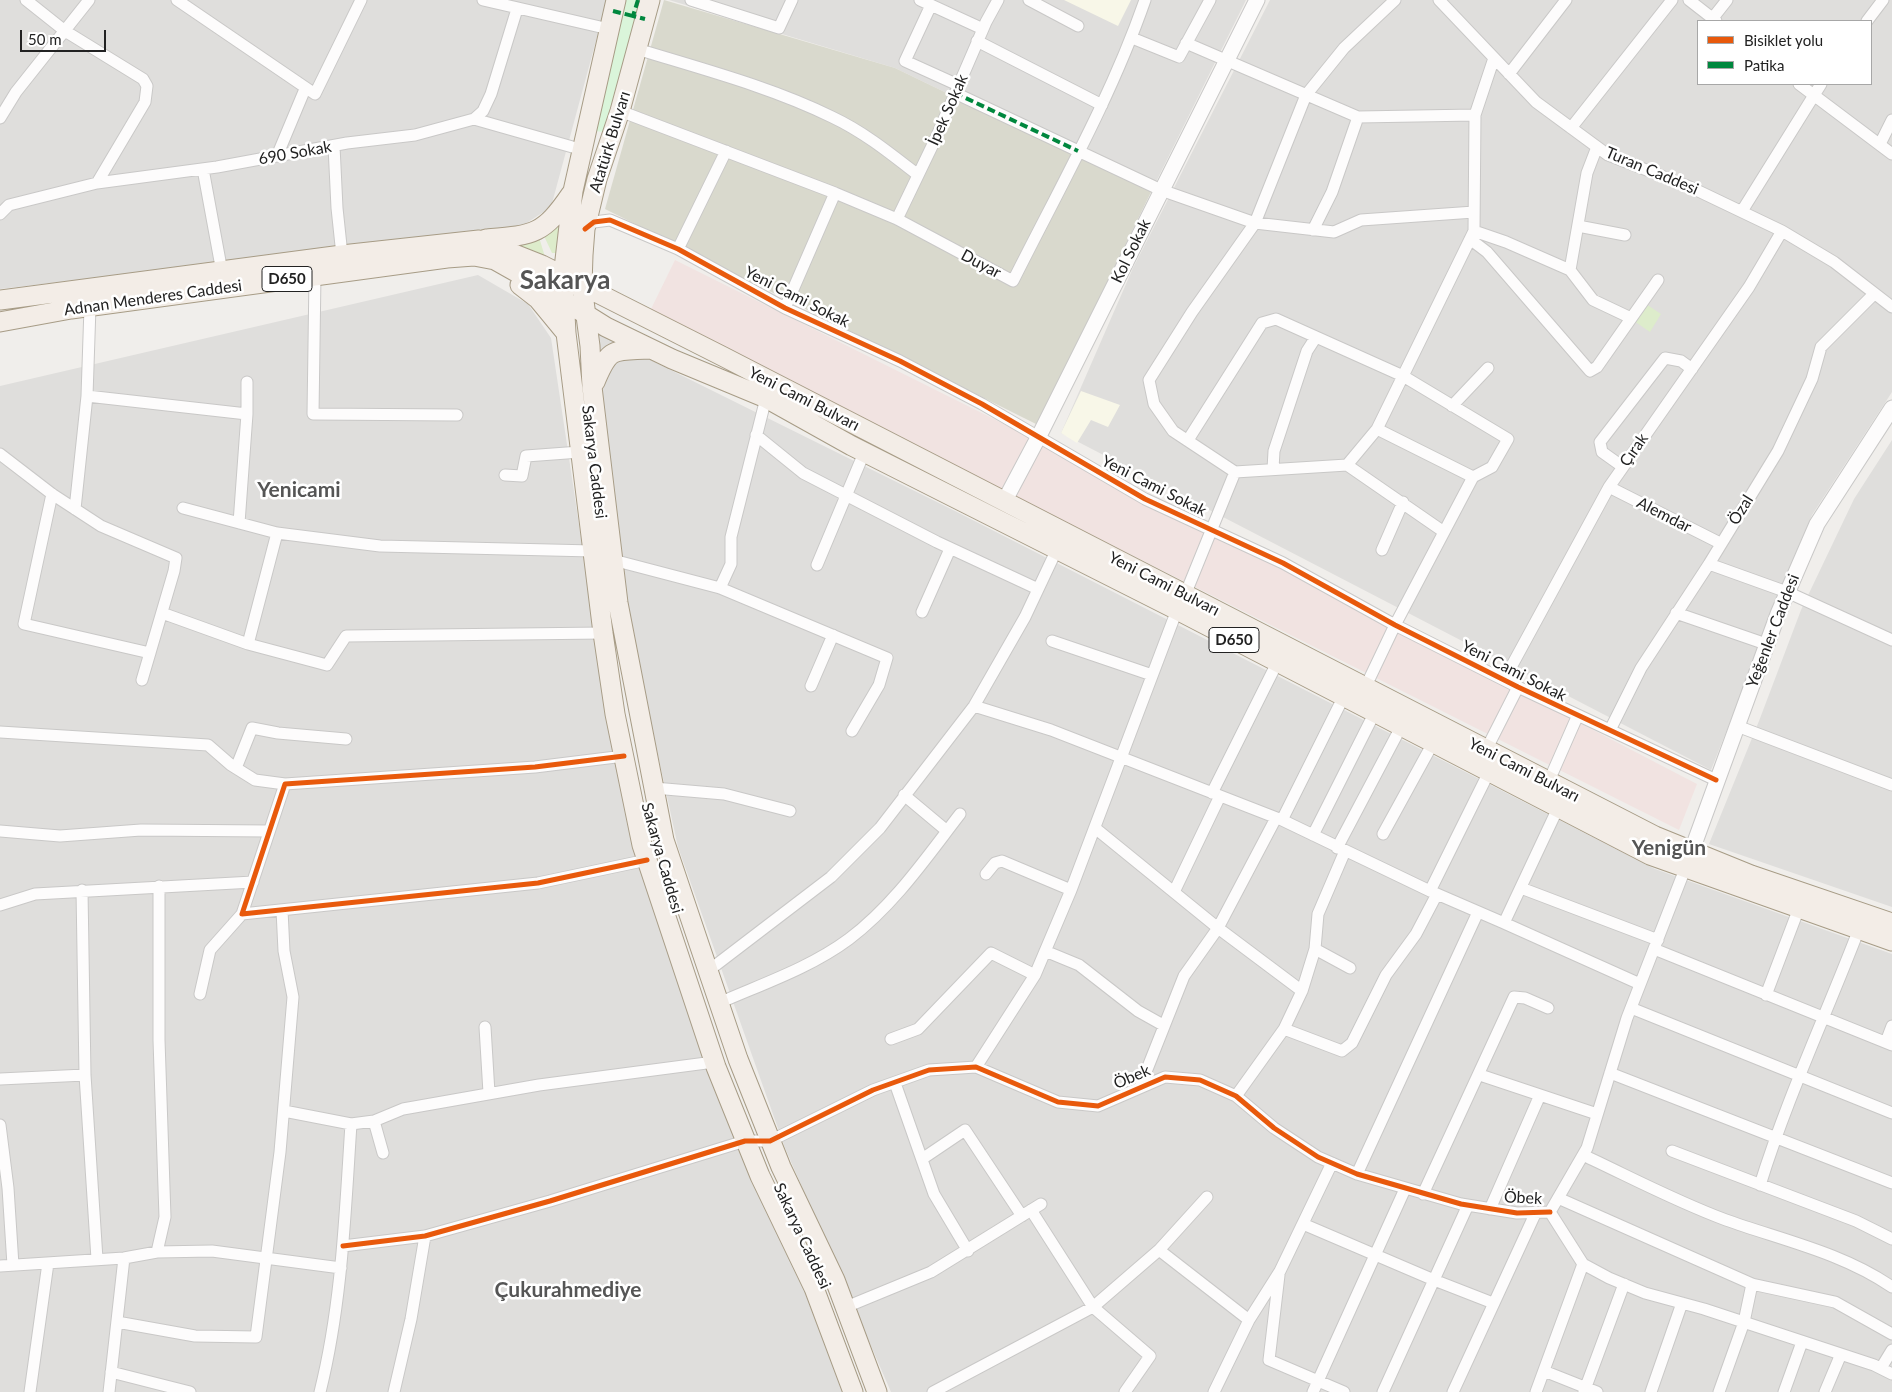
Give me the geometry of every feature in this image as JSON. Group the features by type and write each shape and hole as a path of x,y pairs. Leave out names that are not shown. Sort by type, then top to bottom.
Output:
{"main road":[{"name":"Atatürk Bulvarı","path":"564,300 564,276 573,191 616,0"},
{"name":"Atatürk Bulvarı","path":"582,286 585,229 596,179 620,111 650,0"},
{"path":"479,240 524,236 538,231 560,209 573,191"},
{"name":"Adnan Menderes Caddesi","path":"0,300 342,255 479,240 502,247 582,286"},
{"name":"Adnan Menderes Caddesi","path":"0,322 90,307 315,275 474,256 495,260 586,314"},
{"path":"447,258 472,263 530,291 553,315 566,333"},
{"path":"583,266 589,281 604,298"},
{"name":"Sakarya Caddesi","path":"582,286 618,603 664,840 738,1059 770,1141 835,1280 877,1392"},
{"name":"Yeni Cami Bulvarı","path":"582,286 1004,502 1181,603 1277,663 1402,725 1650,856 1688,861 1751,875 1892,923"},
{"name":"Sakarya Caddesi","path":"564,300 566,333 603,632 624,756 647,860 714,1062 745,1141 814,1288 853,1392"},
{"name":"Yeni Cami Bulvarı","path":"586,314 650,349 766,398 864,453 1057,549 1181,603 1365,688 1548,783 1688,861 1799,908 1892,941"},
{"path":"592,387 604,359 609,354 617,350 650,349"}],"street":[{"path":"26,0 65,31 143,79 147,86 145,102 97,184"},
{"path":"0,118 16,92 89,0"},
{"path":"177,0 315,94 361,0"},
{"path":"483,0 609,29"},
{"path":"691,0 779,28 792,0"},
{"name":"İpek Sokak","path":"897,220 957,89 982,29 998,0"},
{"path":"1029,0 1078,26"},
{"name":"Duyar","path":"620,111 835,193 897,220 1013,281 1102,105 1132,38 1145,0"},
{"path":"1132,38 1178,57 1210,0"},
{"name":"Kol Sokak","path":"1004,502 1039,436 1257,0"},
{"path":"1395,0 1344,48 1306,95 1255,223 1192,312 1149,380 1154,404 1173,431 1235,472 1347,465 1444,532"},
{"name":"Turan Caddesi","path":"1439,0 1536,102 1597,147 1608,154 1690,187 1782,231 1834,262 1874,294 1891,304"},
{"path":"1509,74 1566,0"},
{"path":"1571,128 1672,0"},
{"path":"1689,0 1714,20 1727,0"},
{"path":"1868,20 1882,0"},
{"path":"982,29 926,2 905,61 1078,150 1161,190 1255,223 1334,232 1361,220 1474,212"},
{"path":"474,119 483,111 491,94 517,8"},
{"path":"978,41 1102,105"},
{"path":"1186,43 1358,118 1475,115"},
{"path":"637,48 752,85 832,117 865,135 918,175"},
{"path":"1347,465 1377,429 1472,235 1475,115 1494,58"},
{"path":"1800,85 1892,154"},
{"path":"1742,211 1820,85"},
{"path":"277,156 305,89"},
{"path":"1313,230 1332,192 1358,118"},
{"path":"474,119 583,150"},
{"name":"690 Sokak","path":"0,214 5,202 97,184 415,135 474,119"},
{"path":"1880,144 1892,120"},
{"path":"334,146 336,208 342,255"},
{"path":"1570,270 1587,174 1597,147"},
{"path":"678,249 726,151"},
{"path":"203,169 222,272"},
{"path":"785,308 835,193"},
{"name":"Yeni Cami Sokak","path":"585,229 594,222 610,220 678,249 785,308 900,361 1039,436 1145,498 1283,563 1395,625 1518,687 1716,780"},
{"path":"1578,226 1625,234"},
{"name":"Çırak","path":"1504,680 1609,487 1750,287 1782,231"},
{"path":"1472,235 1506,242 1570,270 1593,300 1631,318"},
{"path":"1472,235 1590,371 1597,367 1658,280"},
{"path":"315,275 313,414 457,415"},
{"name":"Özal","path":"1610,730 1641,668 1709,564 1720,543 1778,451 1812,379 1821,347 1874,294"},
{"path":"75,509 87,396 90,307"},
{"path":"1188,440 1262,323 1276,319 1403,376 1508,439 1492,467 1473,477 1395,625 1365,688"},
{"path":"1273,469 1274,451 1307,351 1316,337"},
{"path":"1623,467 1602,452 1600,442 1666,358 1681,361 1692,369"},
{"path":"1452,406 1488,368"},
{"path":"239,523 247,414 246,382"},
{"path":"87,396 247,414"},
{"path":"720,588 731,564 731,537 766,398"},
{"name":"Yeğenler Caddesi","path":"1688,861 1766,644 1817,524 1892,408"},
{"path":"1377,429 1473,477"},
{"path":"756,435 803,473 950,548 1038,589"},
{"path":"505,475 522,476 526,456 580,452"},
{"path":"817,565 864,453"},
{"path":"0,454 52,494 101,526 176,558 142,680"},
{"path":"976,1067 1035,975 1072,890 1152,675 1235,472"},
{"name":"Alemdar","path":"1609,487 1720,543"},
{"path":"52,494 24,624 150,653"},
{"path":"1382,550 1403,502"},
{"path":"183,508 277,533 380,546 593,551"},
{"path":"248,644 277,533"},
{"path":"922,612 950,548"},
{"path":"708,971 831,877 880,828 974,706 1025,617 1057,549"},
{"path":"613,560 720,588 887,658 879,685 852,731"},
{"path":"1709,564 1787,592 1892,640"},
{"path":"162,613 248,644 327,666 346,636 603,632"},
{"path":"1676,613 1766,644"},
{"path":"811,686 833,635"},
{"path":"1052,641 1152,675"},
{"path":"1174,892 1277,663"},
{"path":"1486,750 1518,687"},
{"path":"1140,1087 1184,976 1218,928 1279,819 1344,696"},
{"path":"974,706 1052,730 1279,819 1434,893 1640,984"},
{"path":"1313,835 1375,712"},
{"path":"1548,783 1577,716"},
{"path":"1236,1096 1284,1029 1302,992 1315,949 1318,914 1341,849 1402,725"},
{"path":"1737,726 1892,785"},
{"path":"236,768 252,728 278,733 346,739"},
{"path":"0,732 208,745 236,768 255,780 285,784 535,767 624,756"},
{"path":"1383,834 1433,743"},
{"path":"1284,1029 1342,1051 1352,1043 1386,975 1416,934 1489,772"},
{"path":"200,994 210,950 242,914 285,784"},
{"path":"654,788 724,794 790,811"},
{"path":"904,795 947,831"},
{"path":"1504,923 1558,808"},
{"path":"718,1003 793,972 848,939 896,896 960,814"},
{"path":"1096,828 1218,928 1302,992"},
{"path":"0,831 60,836 141,830 270,831"},
{"path":"242,914 538,883 647,860"},
{"path":"986,874 995,863 1002,860 1072,890"},
{"path":"1550,1212 1583,1155 1598,1114 1631,1008 1688,861"},
{"path":"0,905 35,894 253,882"},
{"path":"157,1252 165,1217 159,1040 159,886"},
{"path":"1521,888 1656,945 1766,995 1889,1044 1892,1026"},
{"path":"82,890 84,1075 96,1259"},
{"path":"1766,995 1799,908"},
{"path":"117,1322 195,1336 256,1337 284,1111 293,997 284,951 282,910"},
{"path":"1357,1174 1478,912"},
{"path":"1760,1185 1775,1137 1859,929"},
{"path":"1315,949 1350,968"},
{"path":"1045,951 1079,965 1138,1011 1163,1026"},
{"path":"891,1039 918,1029 992,953 1035,975"},
{"path":"1423,1194 1480,1075 1514,997 1525,998 1548,1008"},
{"path":"1631,1008 1892,1113"},
{"path":"485,1027 489,1094"},
{"path":"284,1111 351,1124 374,1121 403,1109 539,1085 714,1062"},
{"name":"Öbek","path":"343,1246 425,1236 550,1201 745,1141 770,1141 873,1090 895,1082 929,1070 976,1067 1058,1102 1098,1106 1165,1077 1200,1080 1236,1096 1274,1128 1318,1157 1357,1174 1405,1189 1468,1205 1517,1213 1550,1212 1583,1264"},
{"path":"1610,1073 1892,1183"},
{"path":"0,1078 84,1075"},
{"path":"1480,1075 1598,1114"},
{"path":"895,1082 934,1194 968,1251"},
{"path":"1490,1209 1540,1095"},
{"path":"374,1121 383,1153"},
{"path":"320,1392 329,1357 342,1268 351,1124"},
{"path":"0,1125 8,1188 13,1265"},
{"path":"922,1160 965,1130 1032,1210 1093,1307 1150,1356 1125,1392"},
{"path":"1672,1151 1856,1221 1892,1239"},
{"path":"1583,1155 1725,1219 1789,1240 1871,1272 1892,1287"},
{"path":"1214,1392 1249,1320 1280,1271 1332,1163"},
{"path":"1316,1387 1405,1189"},
{"path":"933,1392 1093,1307 1159,1250 1207,1197"},
{"path":"1558,1198 1752,1284 1834,1302 1892,1334"},
{"path":"1383,1392 1468,1205"},
{"path":"846,1307 931,1272 1032,1210"},
{"path":"1453,1392 1536,1212"},
{"path":"1303,1224 1434,1280 1494,1303"},
{"path":"394,1392 411,1319 425,1236"},
{"path":"1159,1250 1249,1320"},
{"path":"0,1266 124,1258 157,1252 212,1251 342,1268"},
{"path":"109,1392 124,1258"},
{"path":"30,1392 48,1262"},
{"path":"1536,1392 1583,1264 1645,1293 1744,1322 1881,1368 1892,1374"},
{"path":"1280,1271 1268,1360 1316,1387 1344,1392"},
{"path":"1584,1390 1624,1284"},
{"path":"1719,1392 1744,1322 1752,1284"},
{"path":"1650,1392 1682,1303"},
{"path":"1784,1392 1802,1342"},
{"path":"1881,1368 1892,1350"},
{"path":"1825,1392 1841,1354"},
{"path":"1544,1371 1584,1390 1597,1392"},
{"path":"111,1372 190,1392"}],"shaded area":[{"path":"0,0 607,0 551,207 519,228 0,289"},
{"path":"664,0 895,68 1151,192 1038,425 605,209"},
{"path":"669,0 1246,0 1151,192 895,68"},
{"path":"1064,0 1131,0 1118,26"},
{"path":"1270,0 1892,0 1892,392 1812,515 1711,770 1061,433 1133,268"},
{"path":"675,260 1024,434 1697,784 1679,830 996,487 651,309"},
{"path":"478,275 528,304 551,338 606,705 651,903 757,1183 838,1366 845,1392 0,1392 0,386"},
{"path":"594,332 953,510 1655,869 1892,954 1892,1392 891,1392 785,1148 678,847 626,608"},
{"path":"1081,391 1120,405 1108,427 1091,420 1077,443 1061,433"},
{"path":"1892,440 1892,907 1709,844 1759,721 1801,610 1854,499"}],"green space":[{"path":"625,0 642,0 603,132 595,131"},
{"path":"556,223 562,225 558,253 552,253 544,236"},
{"path":"539,237 545,257 510,243"},
{"path":"1646,304 1661,314 1650,332 1634,321"}],"marked path":[{"path":"638,0 633,16 645,19"},
{"path":"613,11 633,16"},
{"path":"955,93 1078,151"}],"cycle path":[{"path":"585,229 594,222 610,220 678,249 785,308 900,361 982,404 1145,499 1283,563 1395,625 1518,687 1716,780"},
{"path":"624,756 535,767 285,784 242,914 538,883 647,860"},
{"path":"343,1246 425,1236 550,1201 745,1141 770,1141 873,1090 929,1070 976,1067 1058,1102 1098,1106 1165,1077 1200,1080 1236,1096 1274,1128 1318,1157 1357,1174 1461,1204 1517,1213 1550,1212"}],"district":[{"name":"Sakarya","path":"565,281"},
{"name":"Yenicami","path":"299,490"},
{"name":"Yenigün","path":"1669,848"},
{"name":"Çukurahmediye","path":"568,1290"}]}
